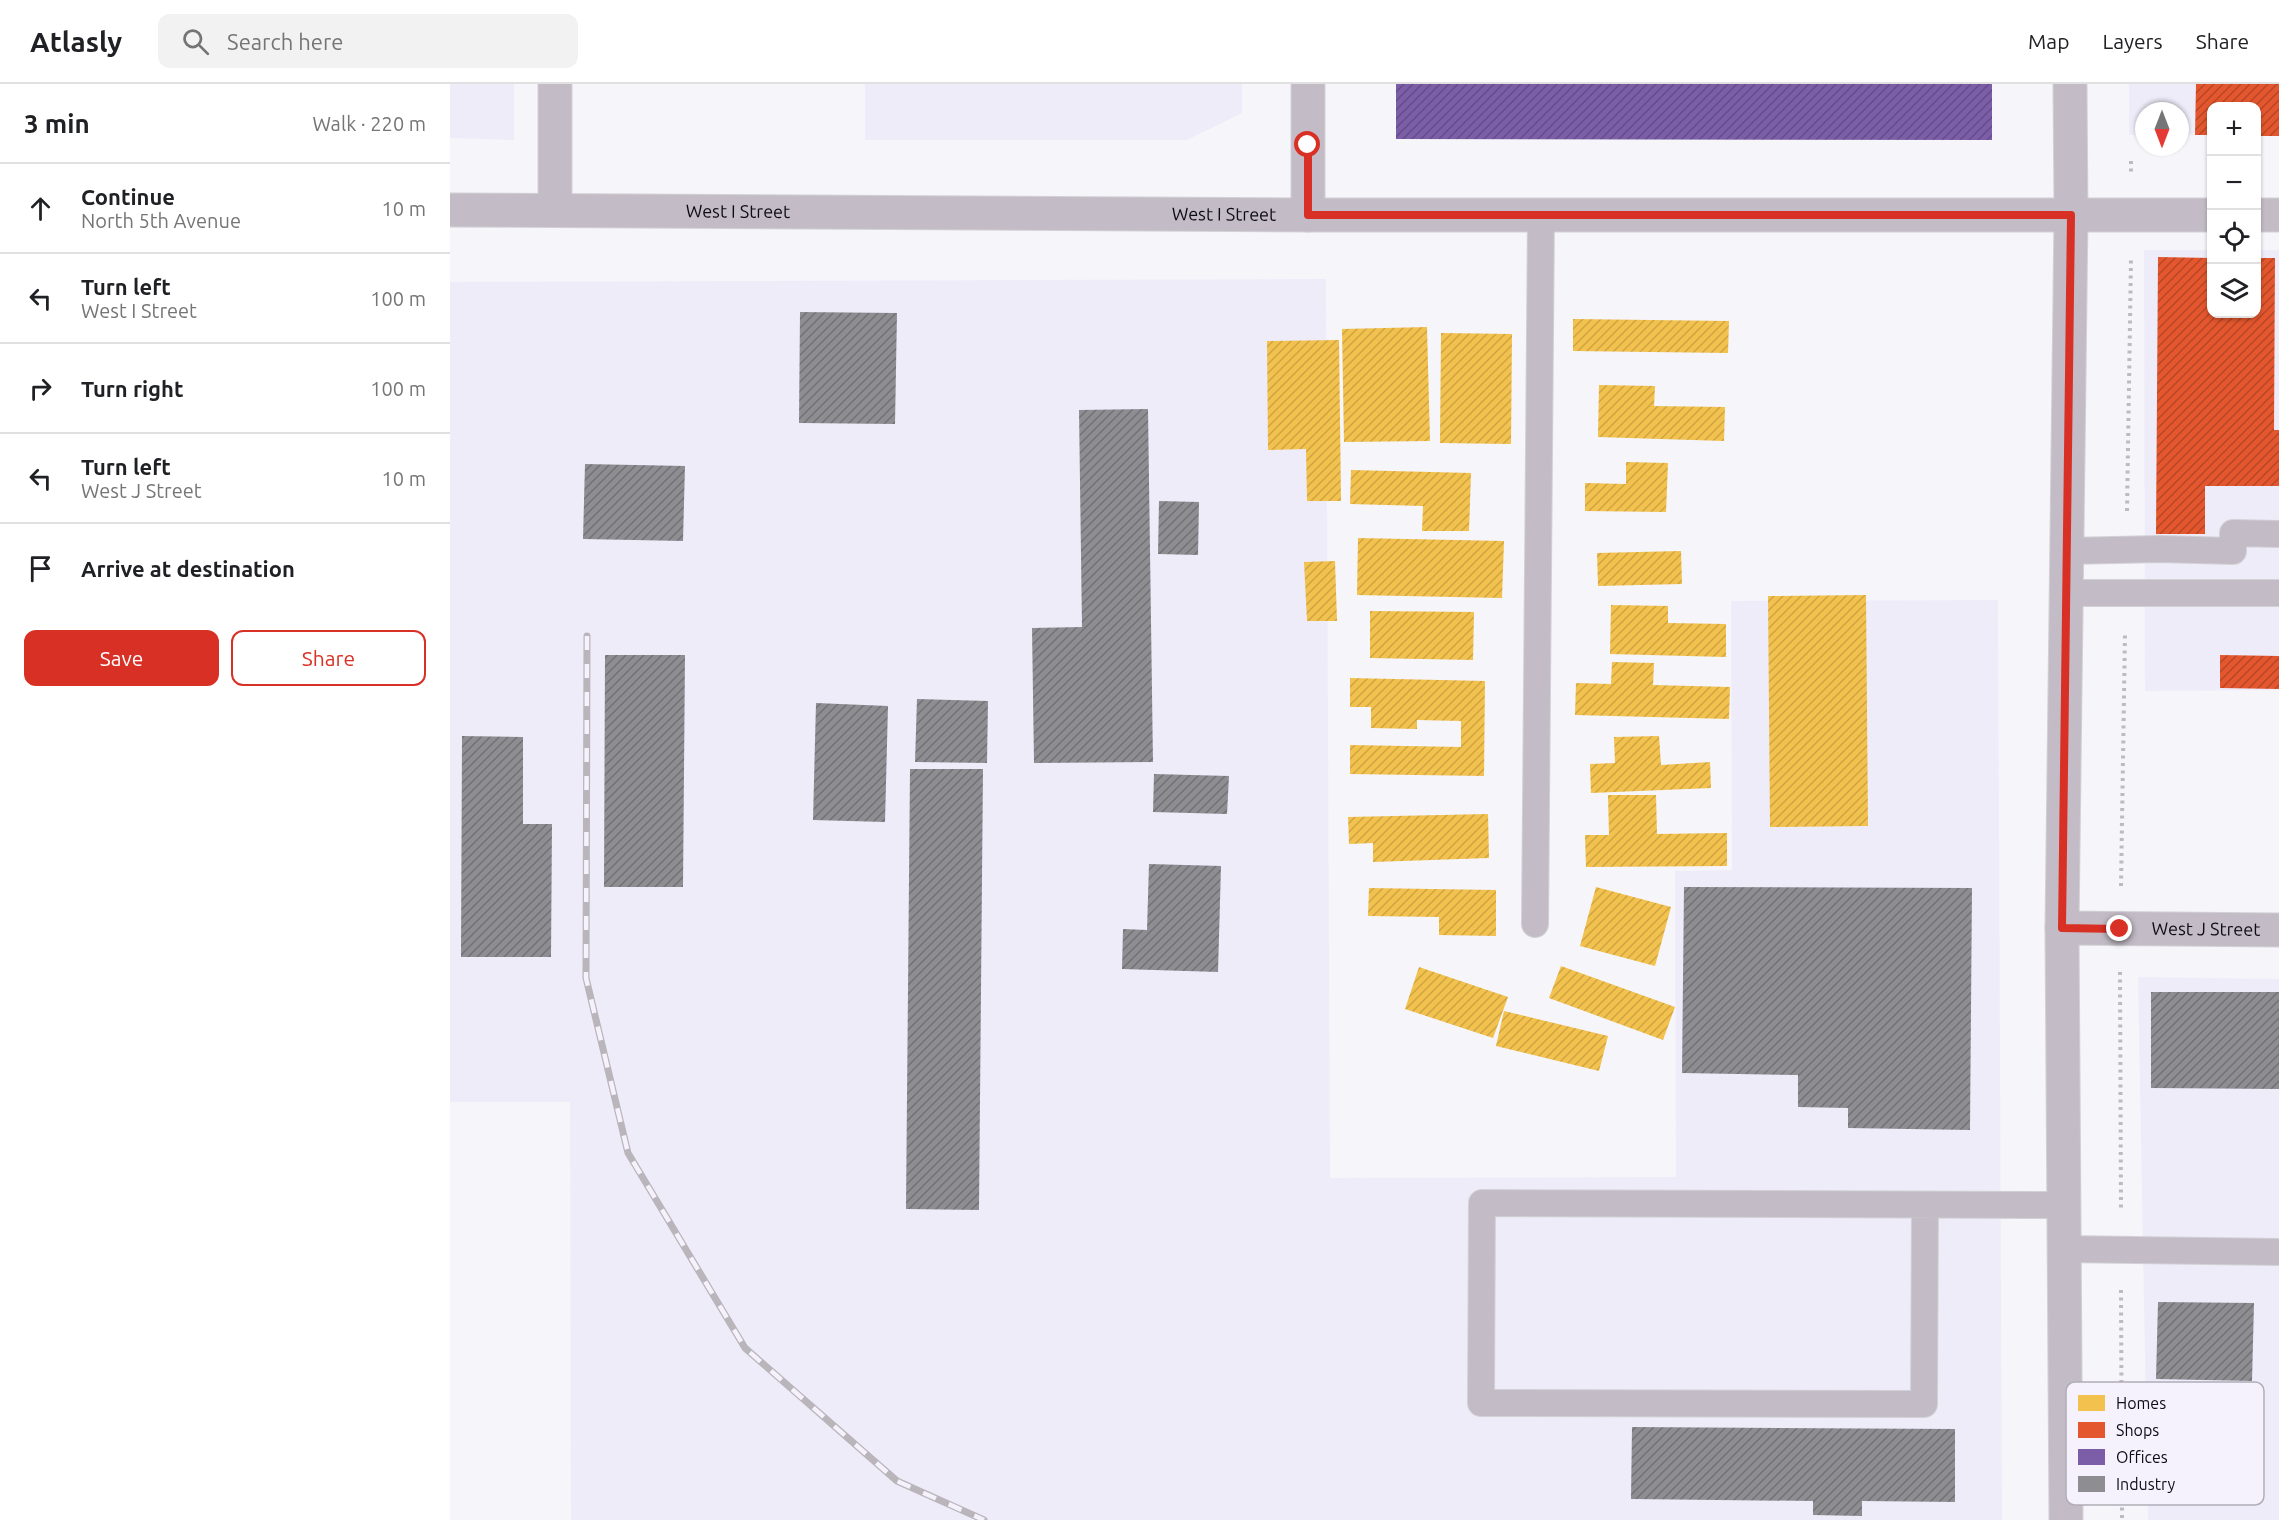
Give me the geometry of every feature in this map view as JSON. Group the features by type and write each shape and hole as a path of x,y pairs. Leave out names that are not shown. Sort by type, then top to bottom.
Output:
{"street":[{"path":"555,84 555,210"},
{"path":"1308,84 1308,215"},
{"path":"2066,1520 2062,928 2071,215 2070,84"},
{"name":"West I Street","path":"450,210 1308,215 2207,215"},
{"path":"2261,215 2279,215"},
{"name":"West J Street","path":"2062,928 2279,930"}],"lane":[{"path":"1535,924 1541,215"},
{"path":"2067,551 2233,551 2233,533 2279,534"},
{"path":"2066,593 2279,593"},
{"path":"1925,1205 1924,1404 1481,1403 1482,1203 2063,1205"},
{"path":"2064,1249 2279,1252"}],"path":[{"path":"2127,550 2131,161"},
{"path":"2121,1382 2120,929 2125,593"},
{"path":"2122,1505 2122,1520"}],"shaded area":[{"path":"450,84 514,84 514,140 450,138"},
{"path":"865,84 1242,84 1242,113 1187,140 865,140"},
{"path":"2129,84 2279,84 2260,102 2207,102 2207,135 2189,135 2189,102 2135,102 2135,135 2129,135"},
{"path":"2144,250 2207,250 2207,318 2261,318 2261,250 2279,250 2279,690 2145,691"},
{"path":"1326,279 1330,1178 1676,1177 1675,871 1732,870 1731,601 1998,600 2002,1520 571,1520 570,1102 450,1102 450,282"},
{"path":"2138,977 2279,979 2279,1520 2148,1520 2148,1505 2264,1505 2264,1382 2145,1382"}],"building: Homes":[{"path":"1573,319 1729,321 1728,353 1573,351"},
{"path":"1427,327 1430,441 1344,442 1342,329"},
{"path":"1441,333 1512,334 1511,444 1440,443"},
{"path":"1339,340 1341,501 1307,501 1306,449 1268,450 1267,341"},
{"path":"1599,385 1655,386 1654,406 1725,407 1724,441 1598,437"},
{"path":"1626,462 1668,463 1666,512 1585,511 1585,483 1626,484"},
{"path":"1351,470 1471,473 1469,531 1422,531 1423,506 1350,504"},
{"path":"1358,538 1504,541 1502,598 1357,595"},
{"path":"1681,551 1682,584 1598,586 1597,553"},
{"path":"1335,561 1337,621 1307,621 1304,562"},
{"path":"1866,595 1868,826 1770,827 1768,596"},
{"path":"1611,605 1668,606 1668,623 1726,624 1726,657 1610,654"},
{"path":"1370,611 1474,612 1473,660 1370,658"},
{"path":"1612,662 1654,663 1653,685 1730,687 1729,719 1575,715 1576,683 1611,684"},
{"path":"1350,678 1485,681 1484,776 1350,774 1350,745 1461,747 1461,721 1417,720 1417,729 1371,728 1371,707 1350,707"},
{"path":"1659,736 1661,765 1710,762 1711,788 1591,793 1590,764 1615,763 1614,737"},
{"path":"1608,795 1656,795 1657,834 1727,833 1727,866 1586,867 1585,835 1609,835"},
{"path":"1488,814 1489,858 1373,862 1373,843 1349,844 1348,817"},
{"path":"1596,887 1671,907 1655,966 1580,946"},
{"path":"1369,888 1496,890 1496,936 1439,935 1439,917 1368,916"},
{"path":"1561,966 1675,1007 1663,1040 1549,998"},
{"path":"1419,967 1508,997 1493,1038 1405,1009"},
{"path":"1504,1011 1608,1036 1599,1071 1496,1046"}],"building: Shops":[{"path":"2196,84 2279,84 2279,136 2261,136 2261,102 2207,102 2207,135 2195,135"},
{"path":"2158,257 2207,258 2207,318 2261,318 2261,258 2275,258 2274,430 2279,430 2279,486 2205,486 2205,534 2156,534"},
{"path":"2220,655 2279,656 2279,689 2220,688"}],"building: Offices":[{"path":"1396,84 1992,84 1992,140 1396,139"}],"building: Industry":[{"path":"800,312 897,313 895,424 799,423"},
{"path":"1148,409 1153,762 1034,763 1032,628 1082,627 1079,410"},
{"path":"585,464 685,466 683,541 583,539"},
{"path":"1159,501 1199,502 1198,555 1158,554"},
{"path":"605,655 685,655 683,887 604,887"},
{"path":"917,699 988,701 987,763 915,762"},
{"path":"816,703 888,706 885,822 813,820"},
{"path":"462,736 523,737 523,824 552,824 551,957 461,957"},
{"path":"910,769 983,769 979,1210 906,1209"},
{"path":"1154,774 1229,776 1227,814 1153,812"},
{"path":"1149,864 1221,866 1218,972 1122,969 1123,929 1147,930"},
{"path":"1684,887 1972,888 1970,1130 1848,1128 1848,1108 1798,1107 1798,1075 1682,1073"},
{"path":"2151,992 2279,992 2279,1089 2151,1088"},
{"path":"2158,1302 2254,1303 2252,1381 2156,1379"},
{"path":"1632,1427 1955,1429 1955,1502 1862,1501 1862,1516 1813,1515 1813,1501 1631,1499"}],"railway":[{"path":"587,636 586,978 628,1153 745,1348 897,1481 984,1520"}],"route":[{"path":"1308,145 1308,215 2071,215 2062,928 2120,929"}]}
